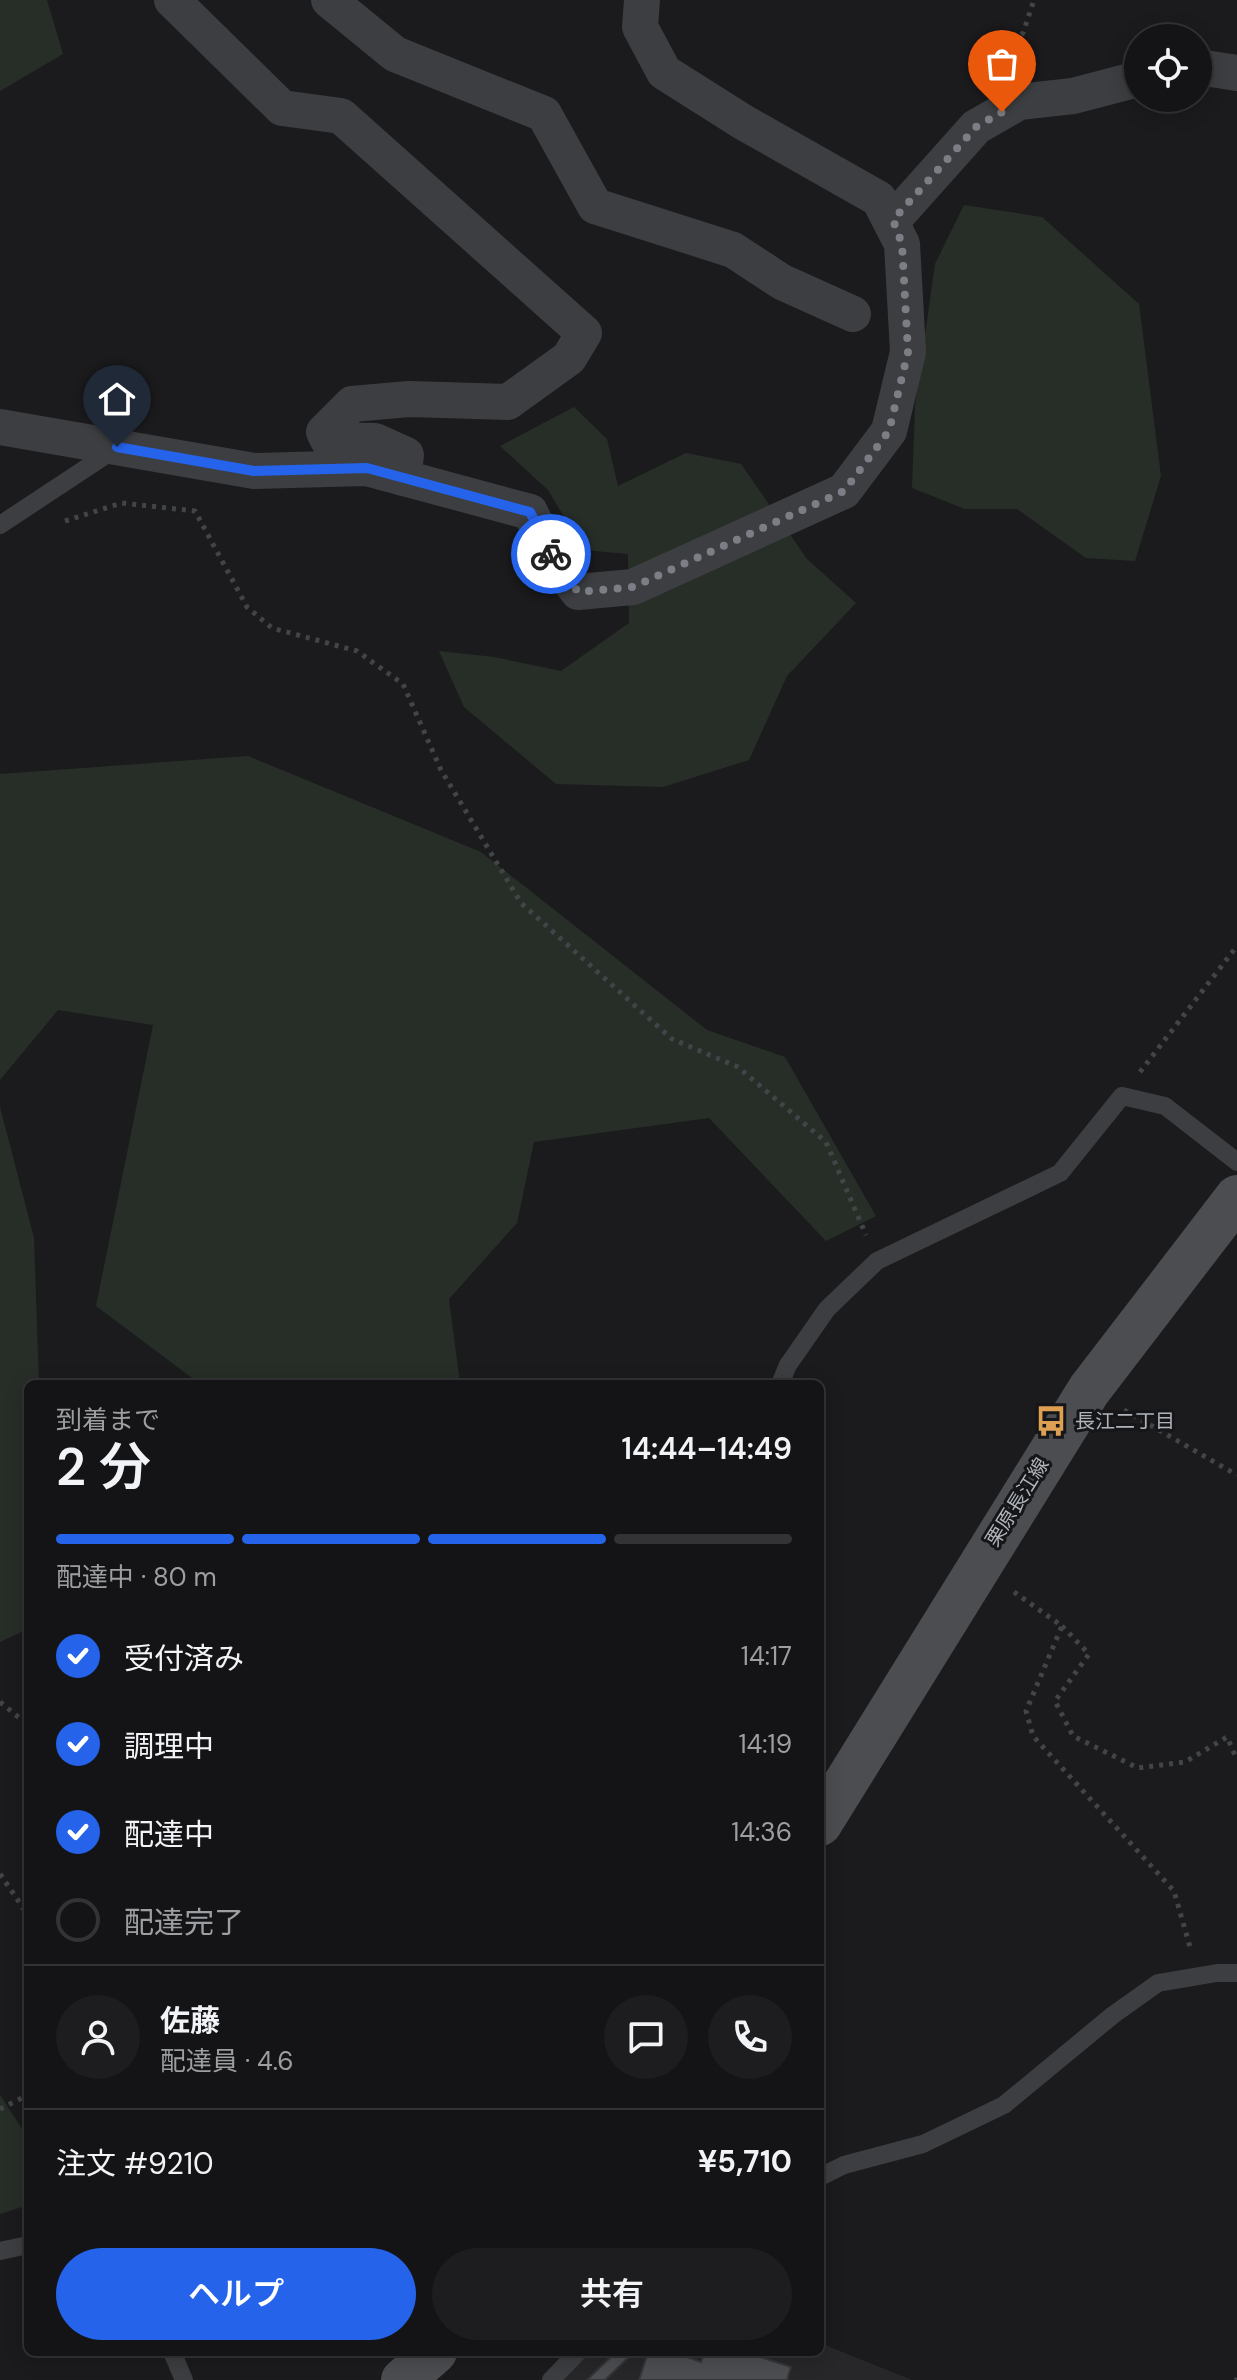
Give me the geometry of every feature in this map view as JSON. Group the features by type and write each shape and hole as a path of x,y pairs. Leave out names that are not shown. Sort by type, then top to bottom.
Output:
{"main road":[{"name":"栗原長江線","path":"824,1817 977,1565 1089,1390 1237,1197"},
{"path":"403,2380 430,2356"}],"street":[{"path":"172,0 282,108 341,116 584,333 569,358 508,402 409,399 352,404 324,432 328,440 375,441 406,455 403,478"},
{"path":"329,0 395,54 544,114 595,206 733,250 782,282 853,314"},
{"path":"0,427 254,471 367,468 530,512 553,559 578,592 633,587 844,491 889,431 908,352 902,244 893,220 879,199 664,72 640,27 642,0"},
{"path":"1212,69 1237,73"},
{"path":"893,220 976,127 1019,102 1073,96 1124,83"}],"lane":[{"path":"7,520 117,447"},
{"path":"782,1380 788,1365 827,1309 877,1261 1060,1173 1122,1096 1165,1106 1237,1162"},
{"path":"824,2175 844,2165 923,2144 1004,2105 1113,2015 1158,1983 1237,1973"},
{"path":"0,2251 24,2246"},
{"path":"174,2356 184,2380"},
{"path":"551,2380 574,2356"}],"path":[{"path":"1002,112 992,63 1023,33 1034,0"},
{"path":"7,520 35,530 122,503 195,511 247,607 263,621 272,628 357,651 403,684 441,770 521,903 672,1039 738,1067 826,1142 877,1261"},
{"path":"1122,1096 1237,946"},
{"path":"1089,1390 1237,1475"},
{"path":"977,1565 1062,1626 1089,1654 1055,1701 1073,1736 1138,1768 1185,1762 1227,1737 1237,1760"},
{"path":"1062,1626 1026,1711 1033,1736 1174,1891 1198,1976"},
{"path":"0,1702 24,1722"},
{"path":"0,1874 24,1909"},
{"path":"0,2109 24,2097"}],"shaded area":[{"path":"0,0 47,0 63,54 0,91"},
{"path":"964,205 1042,217 1139,304 1161,476 1135,561 1086,558 1017,509 965,509 912,488 915,406 935,264"},
{"path":"574,407 607,439 618,486 686,453 741,464 807,559 856,603 787,676 749,760 663,787 556,784 464,707 439,651 494,657 561,671 629,623 628,554 584,550 548,490 500,446"},
{"path":"248,756 481,852 707,1030 785,1057 876,1216 826,1241 709,1118 534,1142 517,1223 449,1299 459,1380 195,1380 96,1306 153,1025 58,1010 0,1080 0,774"},
{"path":"0,1107 34,1238 39,1380 24,1380 24,1631 0,1642"},
{"path":"0,2095 24,2132 24,2206 0,2214"},
{"path":"824,2345 912,2380 559,2380 586,2356 824,2356"}],"building":[{"path":"612,2356 630,2356 605,2380 587,2380"},
{"path":"647,2356 684,2356 701,2362 703,2356 758,2356 791,2367 787,2380 639,2380"}],"way so far":[{"path":"551,554 578,592 633,587 844,491 889,431 908,352 902,244 893,220 976,127 1002,112"}],"place":[{"name":"長江二丁目","path":"1051,1421"}],"route":[{"path":"117,447 254,471 367,468 530,512 551,554"}]}
